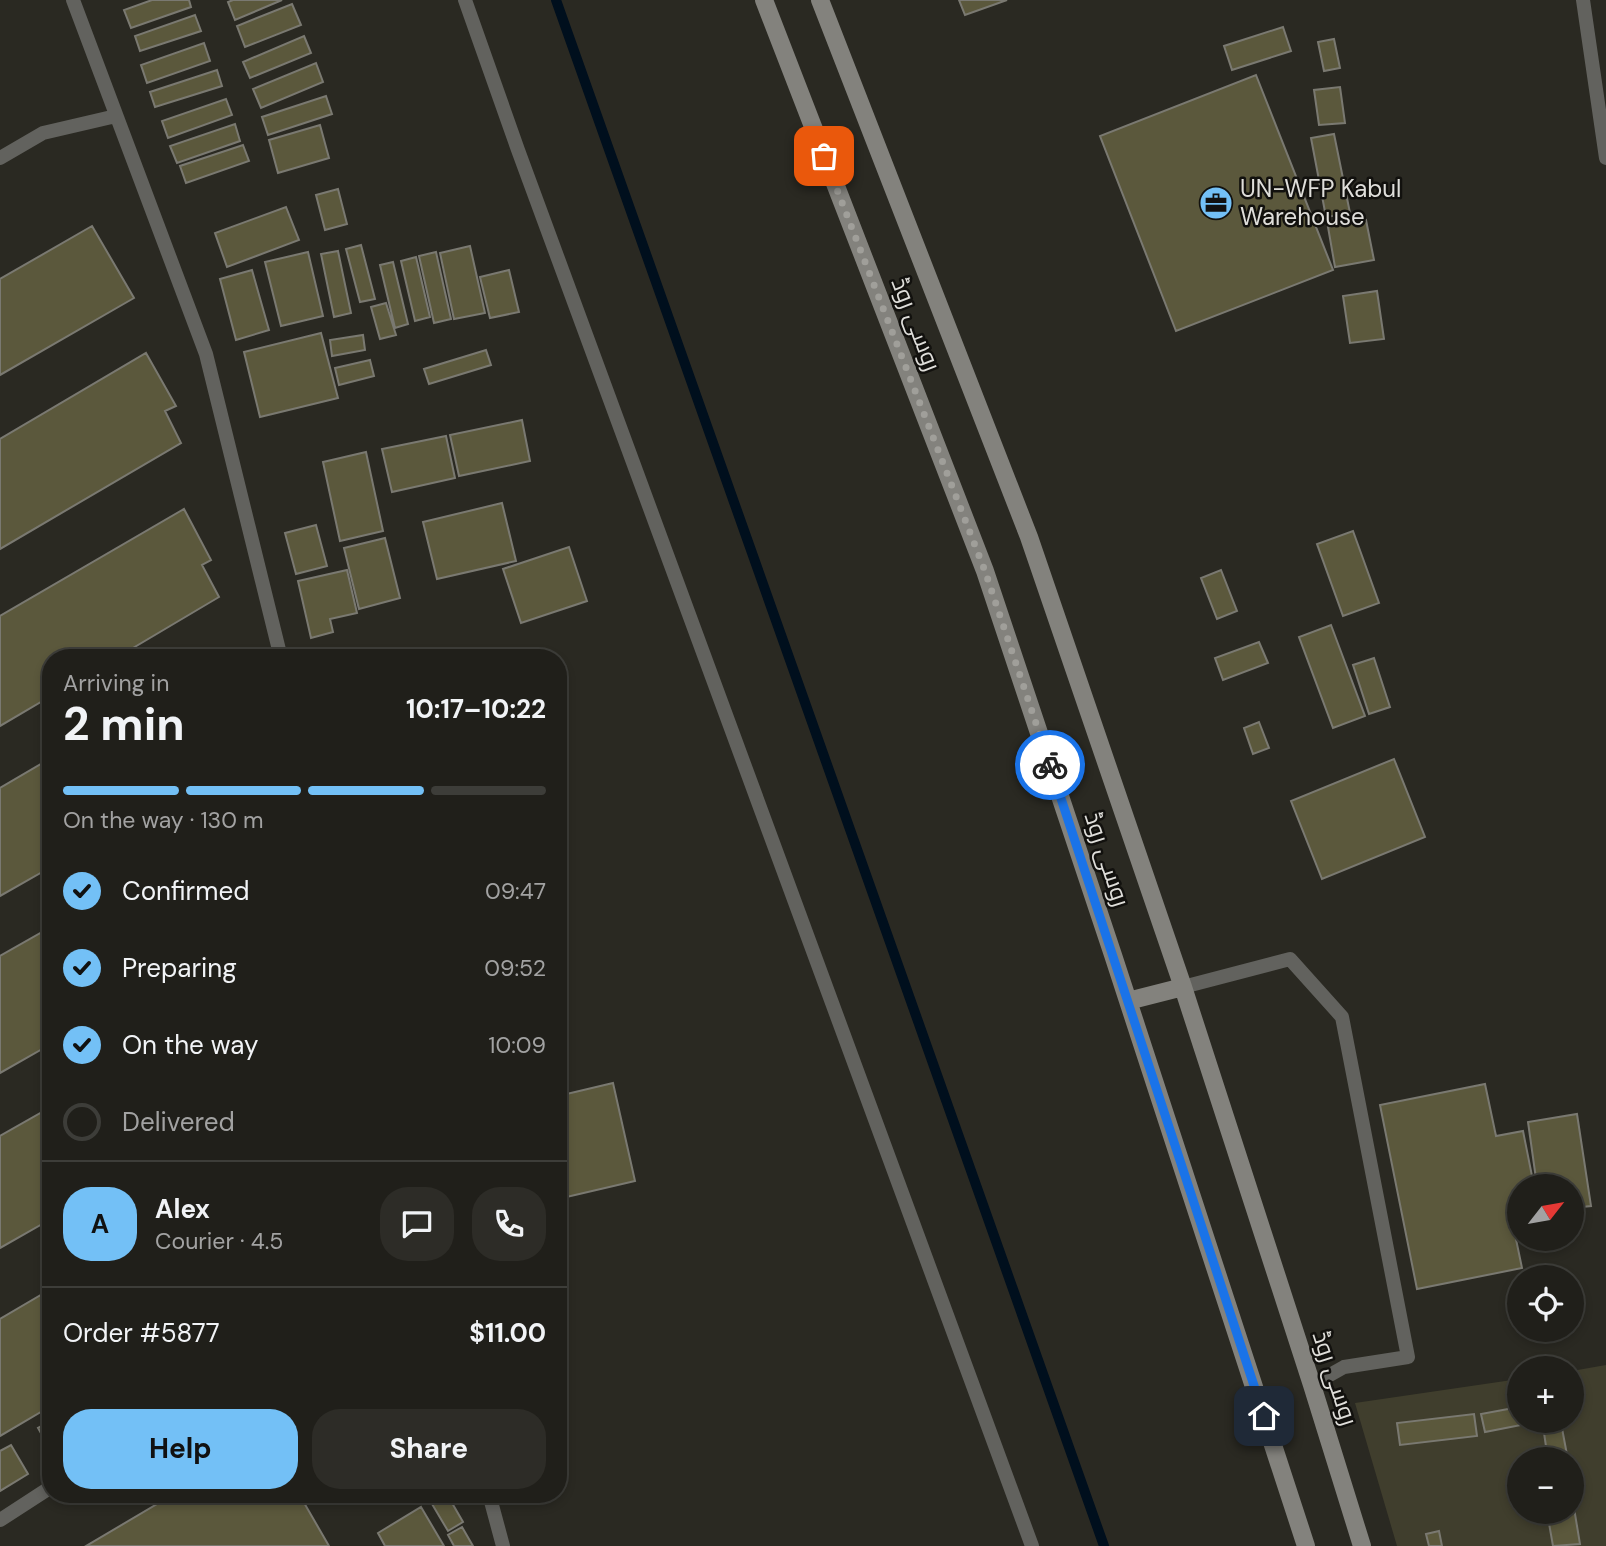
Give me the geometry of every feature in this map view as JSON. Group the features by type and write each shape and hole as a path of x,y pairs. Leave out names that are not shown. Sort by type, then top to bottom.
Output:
{"main road":[{"name":"روسی روڈ","path":"764,0 985,571 1306,1546"},
{"name":"روسی روڈ","path":"820,0 1029,537 1183,986 1362,1546"},
{"path":"1128,1001 1183,986"}],"lane":[{"path":"73,0 206,354 279,649"},
{"path":"465,0 1032,1546"},
{"path":"1583,0 1606,158"},
{"path":"0,158 43,133 116,116"},
{"path":"1183,986 1290,959 1342,1017 1408,1357 1344,1367 1312,1385"},
{"path":"0,1520 42,1493"},
{"path":"491,1503 503,1546"}],"shaded area":[{"path":"1606,1365 1606,1546 1397,1546 1355,1403 1507,1381 1507,1433 1584,1433 1584,1369"}],"building":[{"path":"152,0 189,0 191,7 131,28 124,10"},
{"path":"282,0 235,20 228,2"},
{"path":"959,0 1007,0 965,15"},
{"path":"292,4 301,25 245,47 237,26"},
{"path":"195,15 201,31 140,51 135,36"},
{"path":"1283,27 1291,51 1232,70 1224,46"},
{"path":"304,36 311,53 250,78 243,62"},
{"path":"1334,39 1340,68 1324,71 1318,42"},
{"path":"204,43 210,61 147,83 141,65"},
{"path":"316,63 323,82 261,108 253,89"},
{"path":"217,70 222,86 155,107 150,92"},
{"name":"UN-WFP Kabul Warehouse","path":"1256,75 1333,270 1176,331 1100,136"},
{"path":"1340,87 1345,123 1319,125 1314,90"},
{"path":"326,96 332,114 268,135 262,117"},
{"path":"226,99 232,115 168,138 162,121"},
{"path":"235,124 240,141 177,163 170,146"},
{"path":"320,125 329,158 278,173 269,140"},
{"path":"1334,134 1350,213 1326,217 1311,138"},
{"path":"243,145 249,161 186,183 180,166"},
{"path":"338,189 347,224 325,230 316,195"},
{"path":"286,207 299,240 227,267 215,233"},
{"path":"1366,220 1374,260 1335,267 1328,227"},
{"path":"92,226 134,298 0,375 0,279"},
{"path":"361,245 375,299 360,302 346,249"},
{"path":"470,246 485,313 454,319 440,253"},
{"path":"338,251 351,313 334,317 321,254"},
{"path":"308,252 323,316 281,326 265,262"},
{"path":"436,252 451,319 434,323 419,256"},
{"path":"416,257 430,317 415,321 401,261"},
{"path":"393,262 408,324 395,328 380,265"},
{"path":"252,270 269,330 236,340 220,279"},
{"path":"509,270 519,312 490,318 480,277"},
{"path":"1377,291 1384,339 1350,343 1343,296"},
{"path":"386,303 396,335 380,339 371,307"},
{"path":"321,333 338,398 260,417 244,352"},
{"path":"363,335 365,350 332,356 330,340"},
{"path":"486,350 491,365 429,384 424,369"},
{"path":"146,353 176,406 165,411 181,443 0,549 0,439"},
{"path":"370,360 374,376 339,385 335,368"},
{"path":"522,420 530,461 459,476 450,435"},
{"path":"446,436 455,478 392,492 382,449"},
{"path":"366,452 383,531 340,541 323,462"},
{"path":"502,503 516,561 437,579 423,522"},
{"path":"184,509 211,560 202,565 219,597 131,649 42,649 42,701 0,726 0,616"},
{"path":"316,525 327,566 296,574 285,533"},
{"path":"1353,531 1379,603 1343,616 1317,544"},
{"path":"385,538 400,598 359,609 344,548"},
{"path":"569,547 587,601 521,623 503,569"},
{"path":"347,570 357,613 330,619 333,632 311,638 298,581"},
{"path":"1221,570 1237,611 1217,619 1201,578"},
{"path":"1331,625 1365,716 1333,728 1299,637"},
{"path":"1259,642 1268,663 1223,680 1215,658"},
{"path":"1374,658 1390,707 1369,714 1353,665"},
{"path":"1259,722 1269,748 1253,754 1244,728"},
{"path":"1394,759 1425,837 1322,879 1291,801"},
{"path":"42,763 42,872 0,896 0,788"},
{"path":"42,932 42,1049 0,1073 0,956"},
{"path":"613,1083 635,1181 567,1197 567,1094"},
{"path":"1485,1084 1496,1136 1523,1131 1532,1174 1507,1174 1507,1251 1518,1251 1521,1265 1507,1265 1507,1271 1417,1289 1380,1105"},
{"path":"42,1112 42,1224 0,1248 0,1136"},
{"path":"1577,1114 1591,1206 1584,1207 1584,1174 1535,1174 1528,1122"},
{"path":"42,1294 42,1411 0,1436 0,1319"},
{"path":"1507,1409 1507,1428 1485,1432 1481,1414"},
{"path":"1474,1414 1477,1436 1400,1445 1397,1423"},
{"path":"1544,1433 1563,1433 1566,1447 1546,1447"},
{"path":"11,1445 28,1474 0,1491 0,1451"},
{"path":"159,1503 304,1503 329,1546 86,1546"},
{"path":"452,1503 463,1522 448,1531 432,1504"},
{"path":"421,1507 444,1546 385,1546 378,1533"},
{"path":"1549,1524 1577,1524 1580,1544 1553,1546"},
{"path":"462,1527 473,1546 454,1546 448,1535"},
{"path":"1439,1531 1442,1546 1429,1546 1426,1534"}],"waterway":[{"path":"556,0 1104,1546"}],"way so far":[{"path":"824,156 985,571 1050,765"}],"place":[{"name":"UN-WFP Kabul Warehouse","path":"1216,203"}],"route":[{"path":"1050,765 1264,1416"}]}
